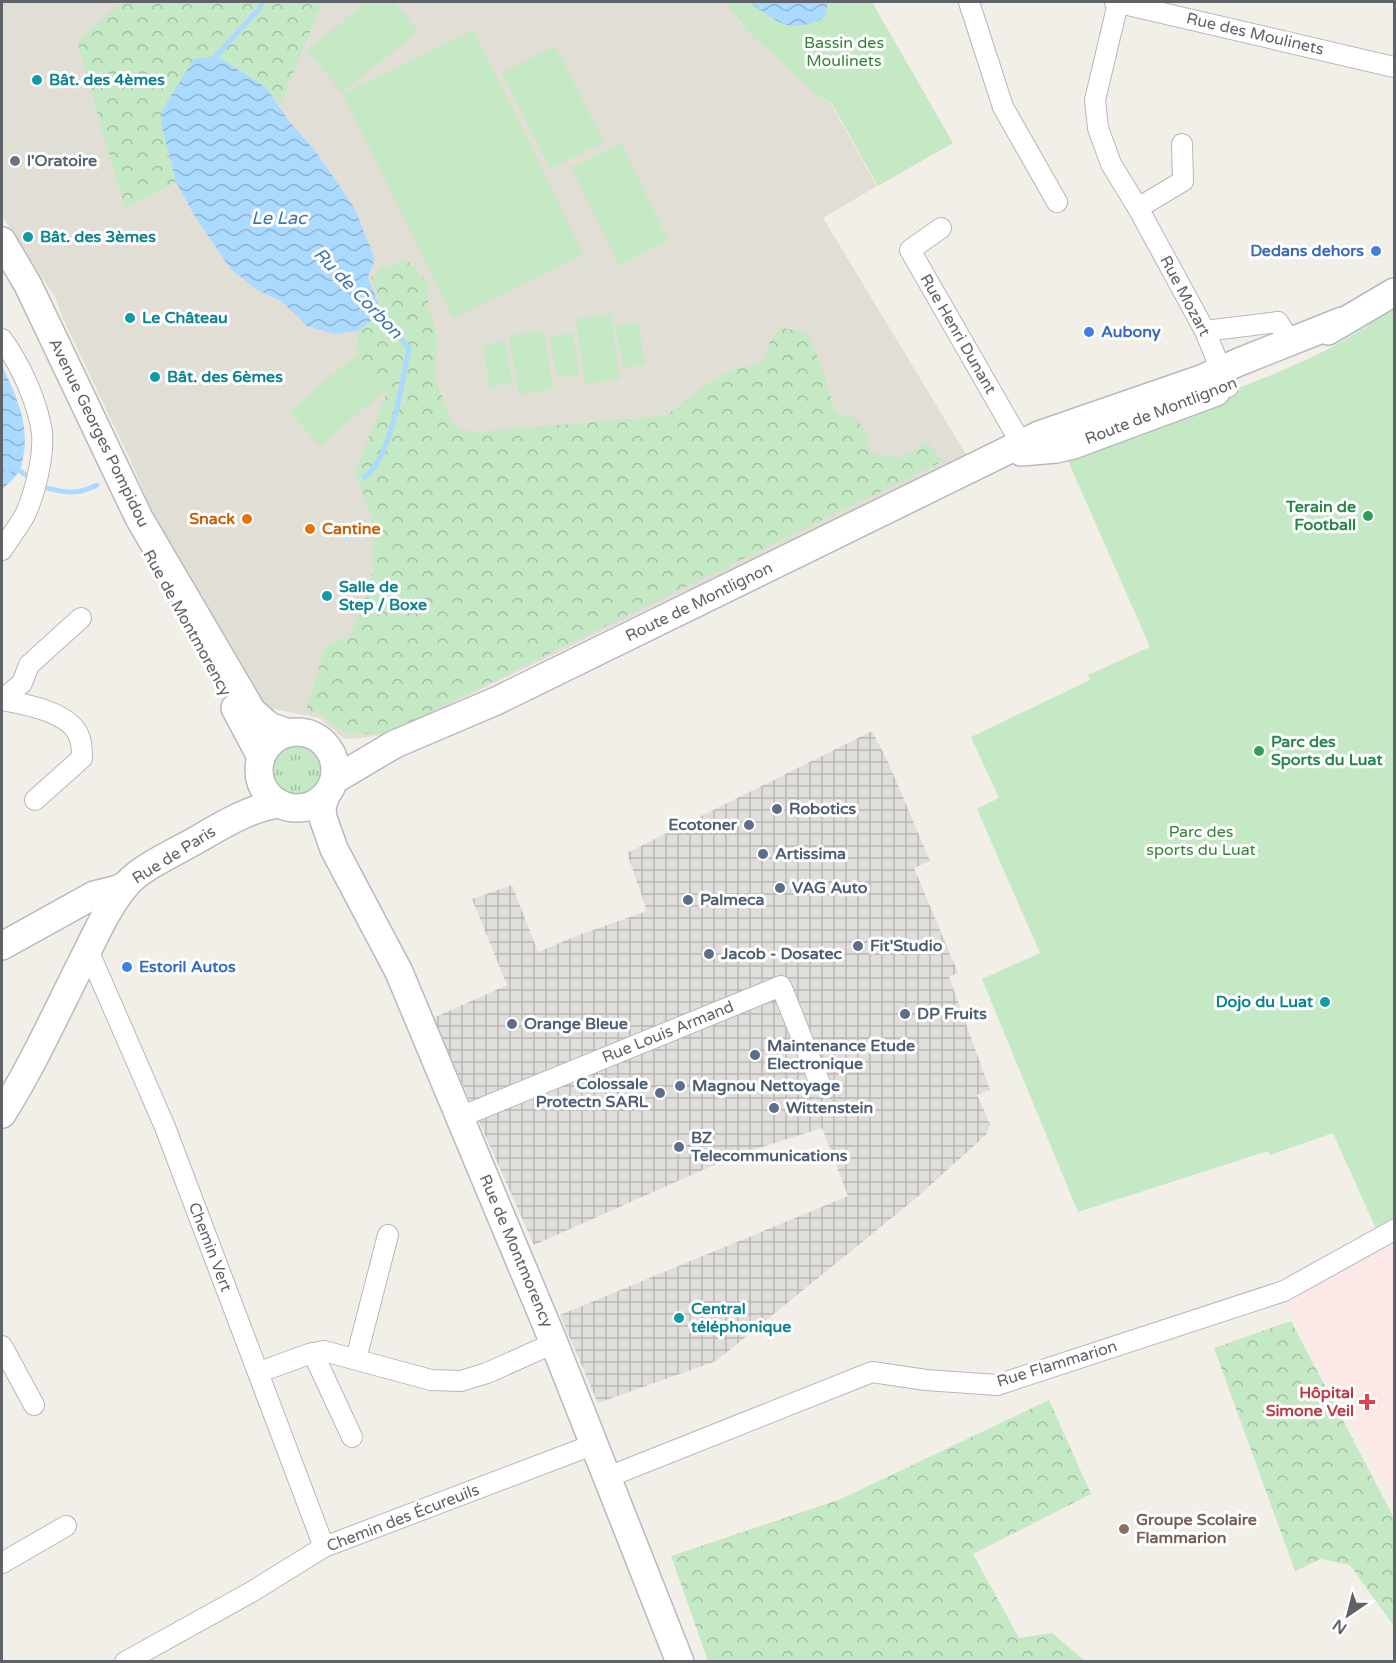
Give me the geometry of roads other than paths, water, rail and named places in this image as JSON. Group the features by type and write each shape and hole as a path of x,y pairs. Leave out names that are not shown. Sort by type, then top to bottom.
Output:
{"main road":[{"name":"Avenue Georges Pompidou","path":"2,241 28,285 139,518 252,711 269,726 288,733"},
{"name":"Rue de Montmorency","path":"2,263 22,300 106,478 260,765"},
{"name":"Route de Montlignon","path":"330,788 395,744 496,700 1016,450 1073,445 1224,378 1301,349 1342,321 1395,292"},
{"name":"Route de Montlignon","path":"1224,378 1290,342 1342,321"},
{"path":"298,731 308,733 326,745 334,761 330,788 311,805 285,805 266,791 260,765 272,741 298,731"},
{"name":"Route de Montlignon","path":"326,745 353,751 395,744"},
{"name":"Rue de Paris","path":"222,825 244,801 260,765"},
{"name":"Rue de Montmorency","path":"330,788 322,807 323,818 334,849 399,972 554,1343 680,1662"},
{"name":"Rue de Paris","path":"2,946 94,895 118,889 142,872 222,825 271,804 285,805"},
{"name":"Rue de Montmorency","path":"285,805 312,823 334,849"},
{"name":"Rue de Paris","path":"2,1114 108,913 127,884"},
{"path":"2,959 81,912 97,909 108,913"}],"street":[{"path":"969,2 1003,107 1057,201"},
{"name":"Rue des Moulinets","path":"1117,2 1395,67"},
{"name":"Rue Mozart","path":"1117,2 1095,100 1098,128 1111,164 1138,208 1205,331 1224,378"},
{"path":"1138,208 1184,181 1182,144"},
{"name":"Rue Henri Dunant","path":"941,228 910,250 1016,450"},
{"path":"1205,331 1278,322 1290,342"},
{"path":"2,339 31,394 42,433 40,468 25,514 2,550"},
{"path":"2,700 22,683 29,665 81,618"},
{"path":"2,700 33,706 55,714 70,724 80,736 82,758 34,800"},
{"name":"Chemin Vert","path":"88,950 165,1127 324,1547"},
{"name":"Rue Louis Armand","path":"460,1117 781,986 819,1081"},
{"name":"Rue Flammarion","path":"608,1478 872,1372 926,1380 997,1385 1284,1291 1395,1230"},
{"path":"356,1359 388,1235"},
{"path":"268,1369 324,1351 430,1380 461,1381 487,1373 554,1343"},
{"path":"2,1346 34,1405"},
{"path":"313,1353 352,1437"},
{"name":"Chemin des Écureuils","path":"125,1662 253,1591 324,1547 595,1444"},
{"path":"2,1563 66,1526"}],"water":[{"name":"Bassin des Moulinets","path":"751,2 828,2 825,17 816,22 794,26 779,22"},
{"name":"Le Lac","path":"216,56 266,87 288,120 316,152 354,207 375,259 368,277 382,312 358,331 334,334 307,326 281,301 257,290 230,268 196,218 176,182 161,123 161,112 194,59"},
{"path":"2,366 22,416 25,442 20,469 2,490"}],"waterway":[{"name":"Ru de Corbon","path":"216,62 216,56 263,2"},
{"name":"Ru de Corbon","path":"365,477 374,467 389,436 409,348 376,309"},
{"name":"Ru de Corbon","path":"2,467 20,471 29,477"},
{"name":"Ru de Corbon","path":"46,488 72,492 97,485"}],"place":[{"name":"Bât. des 4èmes","path":"37,80"},
{"name":"l'Oratoire","path":"15,161"},
{"name":"Bât. des 3èmes","path":"28,237"},
{"name":"Dedans dehors","path":"1376,251"},
{"name":"Le Château","path":"130,318"},
{"name":"Aubony","path":"1089,332"},
{"name":"Bât. des 6èmes","path":"155,377"},
{"name":"Terain de Football","path":"1368,516"},
{"name":"Snack","path":"247,519"},
{"name":"Cantine","path":"310,529"},
{"name":"Salle de Step / Boxe","path":"327,596"},
{"name":"Parc des Sports du Luat","path":"1259,751"},
{"name":"Robotics","path":"777,809"},
{"name":"Ecotoner","path":"749,825"},
{"name":"Artissima","path":"763,854"},
{"name":"VAG Auto","path":"780,888"},
{"name":"Palmeca","path":"688,900"},
{"name":"Fit'Studio","path":"858,946"},
{"name":"Jacob - Dosatec","path":"709,954"},
{"name":"Estoril Autos","path":"127,967"},
{"name":"Dojo du Luat","path":"1325,1002"},
{"name":"DP Fruits","path":"905,1014"},
{"name":"Orange Bleue","path":"512,1024"},
{"name":"Maintenance Etude Electronique","path":"755,1055"},
{"name":"Magnou Nettoyage","path":"680,1086"},
{"name":"Colossale Protectn SARL","path":"660,1093"},
{"name":"Wittenstein","path":"774,1108"},
{"name":"BZ Telecommunications","path":"679,1147"},
{"name":"Central téléphonique","path":"679,1318"},
{"name":"Hôpital Simone Veil","path":"1367,1402"},
{"name":"Groupe Scolaire Flammarion","path":"1124,1529"}],"park label":[{"name":"Parc des sports du Luat","path":"1201,841"}]}
